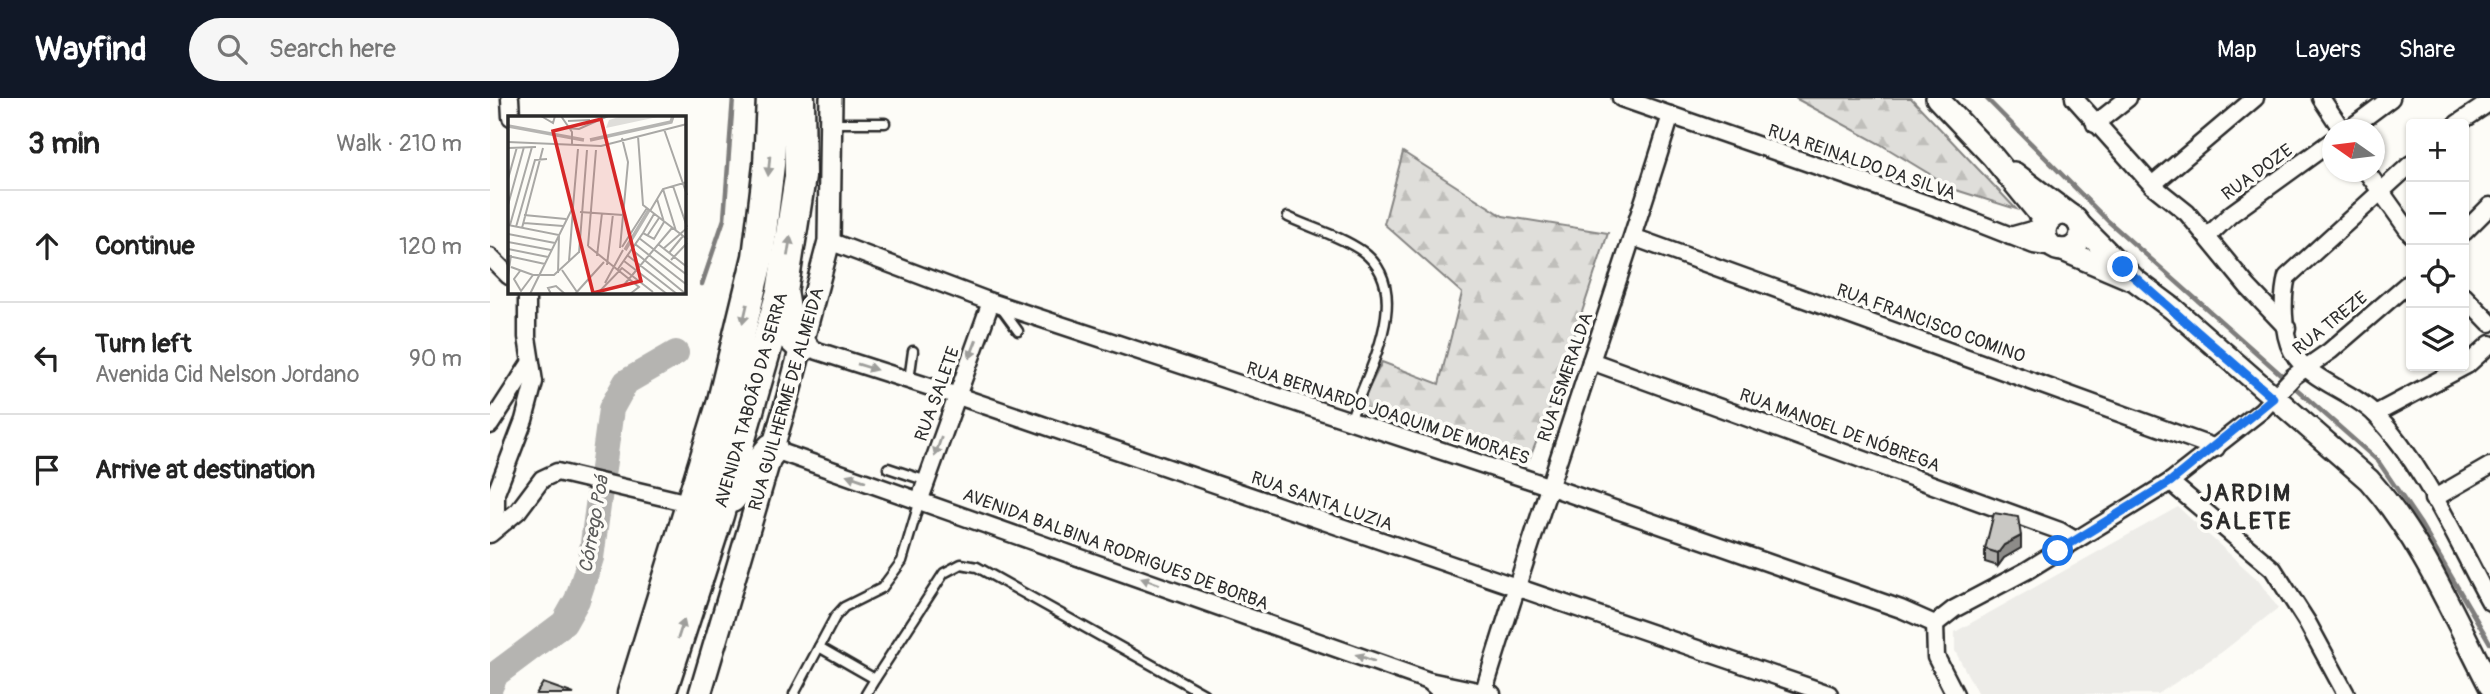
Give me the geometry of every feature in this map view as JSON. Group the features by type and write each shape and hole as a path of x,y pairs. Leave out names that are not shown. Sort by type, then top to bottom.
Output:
{"highway":[{"name":"AVENIDA TABOÃO DA SERRA","path":"660,694 705,509 722,405 758,257 769,165 772,98"},
{"name":"AVENIDA TABOÃO DA SERRA","path":"705,509 782,292 800,177 799,98"},
{"path":"782,292 789,334 802,346"},
{"path":"633,694 660,610 705,509 746,476 772,449"}],"street":[{"path":"510,98 511,116"},
{"name":"RUA GUILHERME DE ALMEIDA","path":"700,694 802,346 829,241 831,98"},
{"name":"RUA REINALDO DA SILVA","path":"1621,98 2034,245 2059,249"},
{"path":"1937,98 1993,157 2046,225 2046,238 2059,249 2136,281 2290,382 2375,414 2417,470 2490,602"},
{"path":"2074,98 2152,185 2188,213 2287,328"},
{"path":"2095,124 2128,98"},
{"path":"2152,185 2255,98"},
{"path":"2321,98 2335,119"},
{"path":"2363,119 2391,98"},
{"path":"2464,119 2490,100"},
{"name":"RUA ESMERALDA","path":"1488,693 1516,588 1548,486 1633,237 1671,115"},
{"name":"RUA DOZE","path":"2207,237 2231,214 2322,149"},
{"path":"1993,157 2075,220 2136,281"},
{"path":"2406,168 2287,277 2284,288 2291,350 2290,382 2394,509 2419,549 2490,686"},
{"path":"2374,182 2406,227"},
{"path":"2469,227 2490,206"},
{"path":"2010,236 2046,225 2057,215 2075,220"},
{"path":"2059,249 2078,241 2075,220"},
{"name":"RUA FRANCISCO COMINO","path":"1633,237 2216,447"},
{"name":"RUA BERNARDO JOAQUIM DE MORAES","path":"829,241 995,303 1548,486 1901,609 1935,624"},
{"path":"490,257 508,275"},
{"name":"RUA TREZE","path":"1935,624 1954,609 2026,571 2170,482 2216,447 2406,285"},
{"path":"490,527 496,510 496,493 534,382 529,365 526,294"},
{"path":"2469,301 2490,323"},
{"name":"RUA SALETE","path":"920,499 955,395 995,303"},
{"path":"2375,414 2467,365 2490,345"},
{"name":"RUA SANTA LUZIA","path":"802,346 955,395 1829,694"},
{"name":"RUA MANOEL DE NÓBREGA","path":"1591,361 2060,531 2075,540"},
{"path":"490,425 529,365"},
{"name":"AVENIDA BALBINA RODRIGUES DE BORBA","path":"772,449 920,499 1429,681 1443,694"},
{"path":"2433,499 2490,466"},
{"path":"490,534 518,511 548,474 557,472 628,487 705,509"},
{"path":"2170,482 2273,569 2307,622 2346,694"},
{"path":"1935,624 1936,657 1955,694"},
{"path":"1429,681 1488,693"}],"lane":[{"path":"831,122 886,123"},
{"path":"1288,217 1362,251 1377,268 1387,292 1385,335 1350,421"},
{"path":"995,303 1018,331"},
{"path":"909,380 914,351"},
{"path":"888,468 926,481"},
{"path":"794,694 835,617 845,607 882,588 902,561 920,499"},
{"path":"866,694 944,573 961,564 976,567 1204,694"},
{"path":"818,647 875,679"}],"shaded area":[{"path":"2178,507 2258,580 2278,608 2222,652 2158,694 1978,694 1955,651 1955,632"}],"green space":[{"path":"1795,98 1911,98 2016,209 1956,190 1880,144"},
{"path":"1403,152 1503,216 1608,233 1552,403 1529,460 1360,406 1382,362 1439,384 1462,293 1384,224"}],"building":[{"path":"1994,513 2018,517 2021,536 2004,545 1998,553 1985,549"},
{"path":"543,683 574,694 536,694"}],"waterway":[{"name":"Córrego Poá","path":"702,284 724,219 733,98"},
{"path":"1986,98 2108,221 2286,379"},
{"name":"Córrego Poá","path":"490,687 496,674 564,623 577,600 591,558 611,409 626,382 676,353"},
{"path":"2292,385 2378,461 2420,523 2490,643"}],"district":[{"name":"JARDIM SALETE","path":"2246,507"}],"route":[{"path":"2058,551 2170,482 2262,410 2273,398 2123,267"}]}
